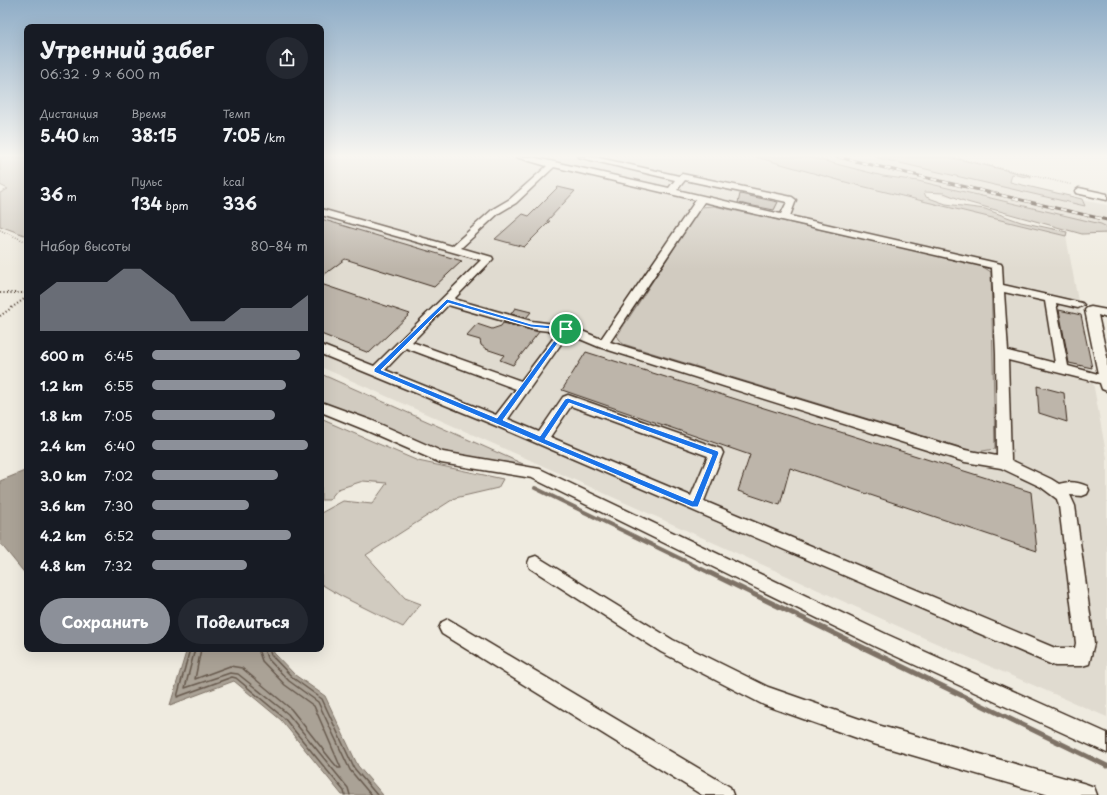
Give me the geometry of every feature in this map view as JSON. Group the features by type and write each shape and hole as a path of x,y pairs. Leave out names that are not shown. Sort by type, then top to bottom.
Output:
{"lane":[{"path":"454,249 496,211 513,201 520,194"},
{"path":"680,194 997,266 1002,354 1004,463"},
{"path":"764,194 792,200 784,218"},
{"path":"603,344 701,199"},
{"path":"324,213 488,259 376,370"},
{"path":"998,287 1078,306"},
{"path":"1050,299 1062,370"},
{"path":"324,350 376,370 498,421 1055,657 1082,657 1085,643 1067,506 1063,495 1057,490 1023,470 1004,463 965,456 603,344 566,329 531,325 447,301"},
{"path":"1002,354 1106,383 1091,310 1107,314"},
{"path":"498,421 566,329"},
{"path":"404,343 524,387"},
{"path":"541,440 568,400 716,453 695,505"},
{"path":"324,408 368,425 441,457 535,473 882,641 1107,743"},
{"path":"1057,490 1068,488 1082,490"},
{"path":"536,563 667,646 764,695 874,734 1086,795"},
{"path":"448,628 722,795"}],"path":[{"path":"0,230 24,240"},
{"path":"0,293 24,294"},
{"path":"0,316 24,299"}],"shaded area":[{"path":"0,194 24,194 24,235 0,226"},
{"path":"324,194 894,194 1066,236 1107,458 1107,717 922,637 324,368"},
{"path":"894,194 925,194 926,197 946,204 985,209 1021,222 1067,232 1066,236"},
{"path":"940,194 1049,194 1107,205 1107,235"},
{"path":"947,194 974,194 1101,224 1107,227 1107,233 1082,234 967,202"},
{"path":"1034,194 1061,194 1082,199 1085,206"},
{"path":"714,206 980,265 991,272 995,449 976,452 623,344 617,336 701,207"},
{"path":"324,375 523,464 502,465 443,455 324,405"},
{"path":"324,420 418,461 503,479 498,488 455,498 366,555 405,598 421,604 403,627 324,586 324,511 343,501 372,504 387,483 363,481 338,489 329,500 324,500"}],"water":[{"path":"24,471 24,572 0,543 0,481"},
{"path":"186,652 274,652 295,675 325,696 358,766 383,795 342,795 281,720 234,681 170,705"}],"building":[{"path":"551,194 572,194 547,221 550,221 524,247 495,239 523,214 529,216"},
{"path":"740,194 778,202 774,210 738,203"},
{"path":"324,220 462,261 434,287 345,259 324,275"},
{"path":"324,285 410,314 369,353 324,335"},
{"path":"515,308 531,312 526,318 511,314"},
{"path":"1059,310 1081,315 1092,368 1069,363"},
{"path":"503,323 539,332 513,365 500,360 504,355 486,349 481,345 480,340 466,336 477,324 492,329 501,326"},
{"path":"586,352 1031,492 1037,551 790,468 780,505 738,491 750,455 562,390"},
{"path":"1037,386 1064,393 1067,422 1039,413"}],"waterway":[{"path":"535,488 712,574"},
{"path":"710,573 1107,766"}],"railway":[{"path":"996,194 1107,220"}],"route":[{"path":"566,329 498,421 541,440 568,400 716,453 695,505 541,440 498,421 376,370 447,301 531,325 566,329"}]}
